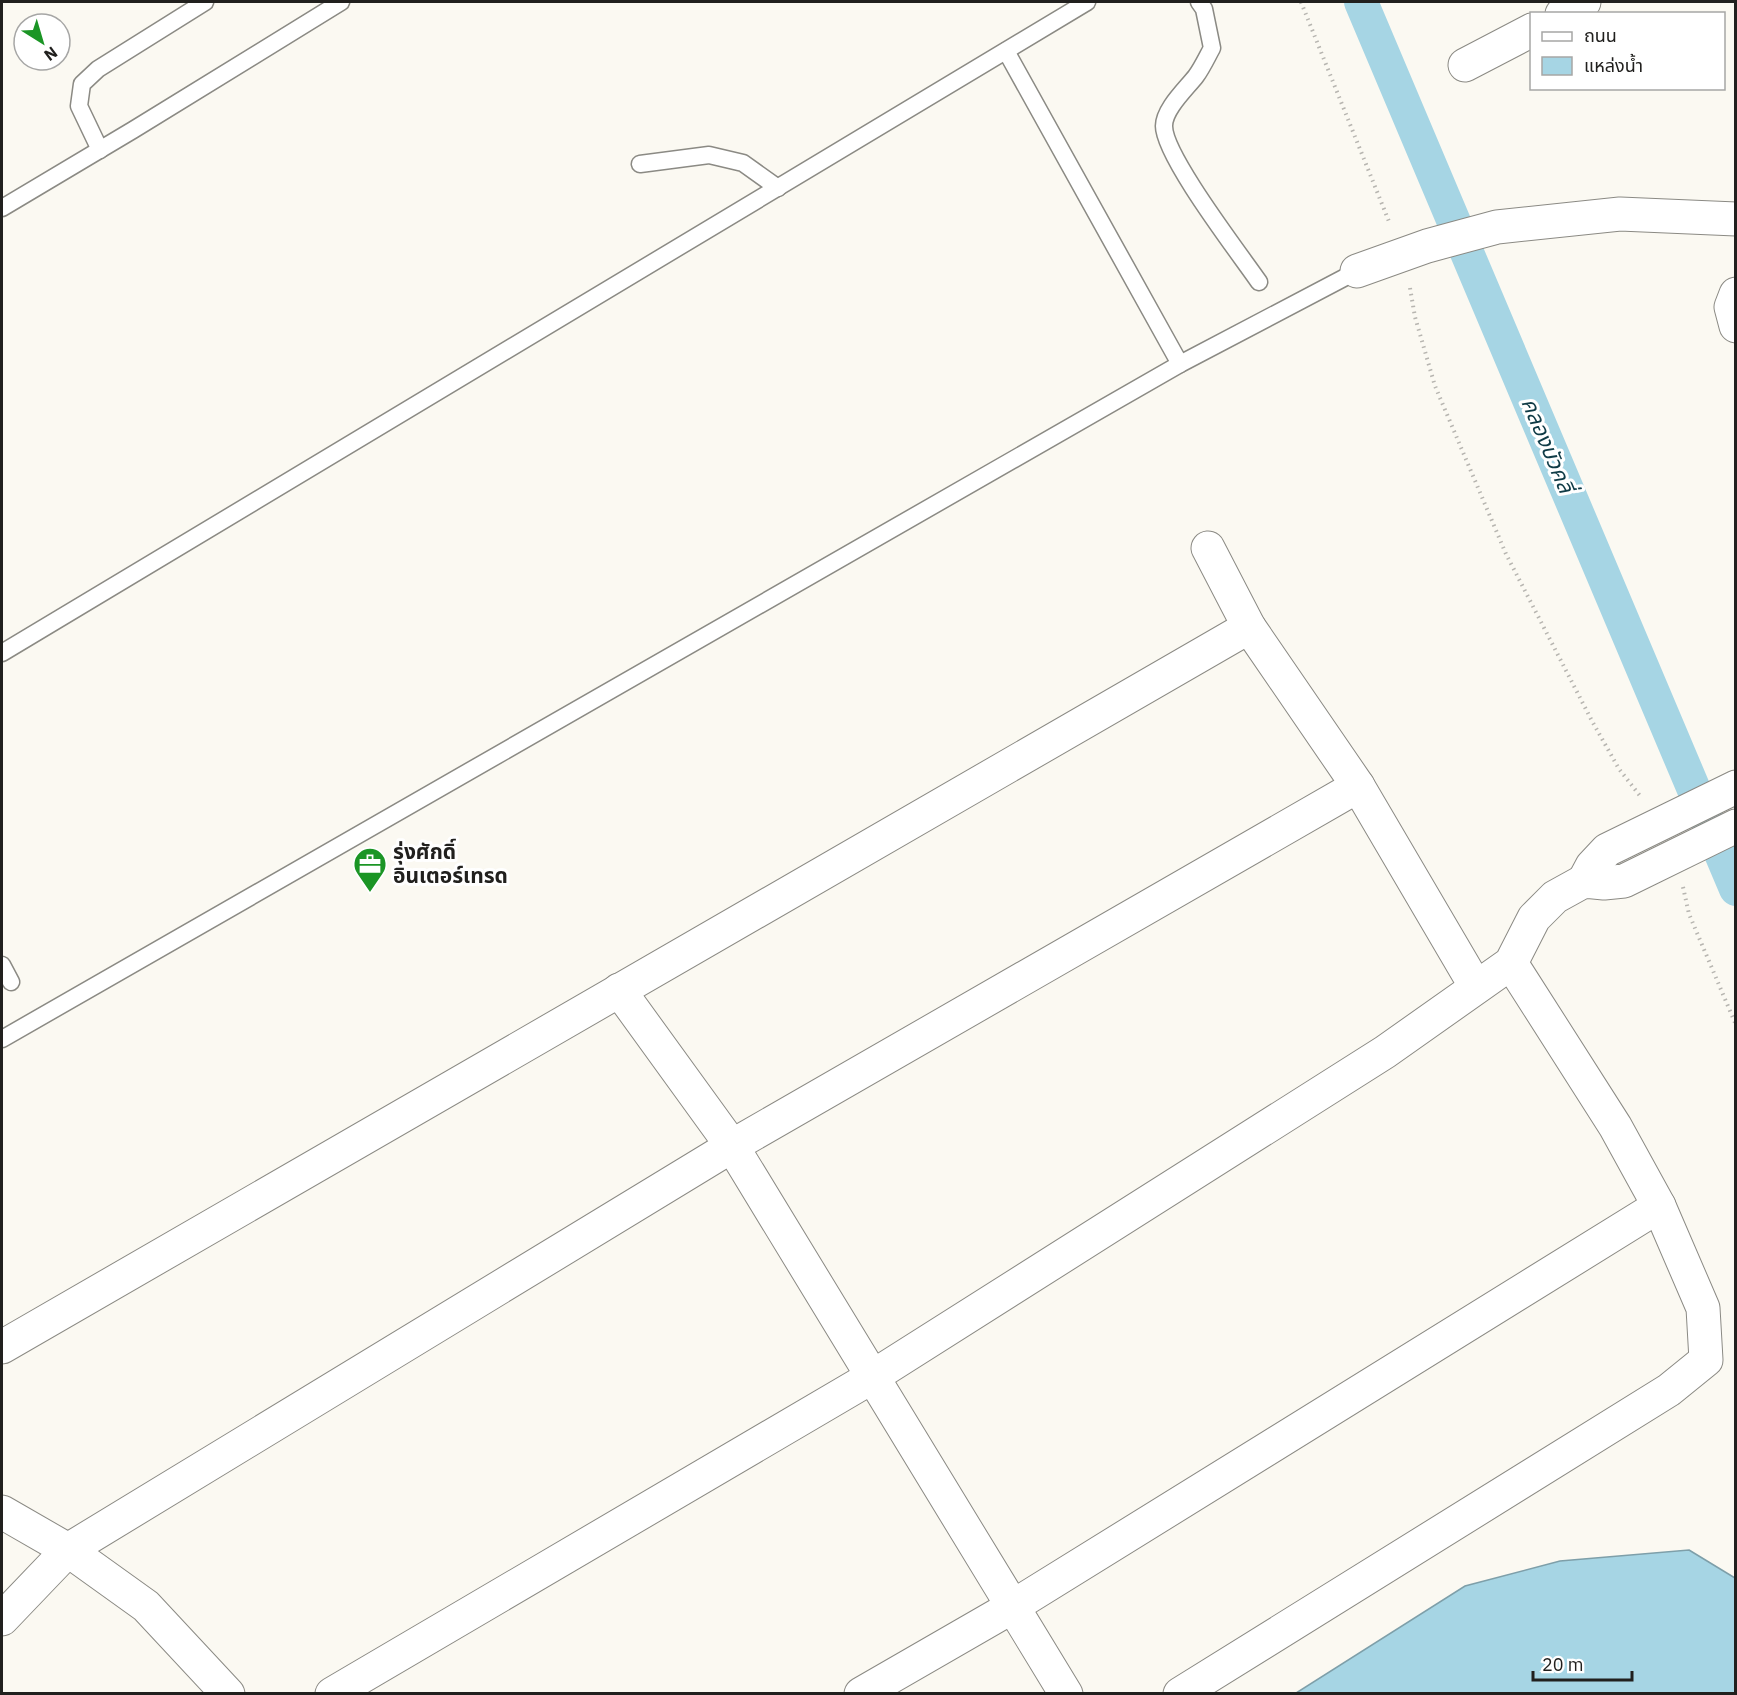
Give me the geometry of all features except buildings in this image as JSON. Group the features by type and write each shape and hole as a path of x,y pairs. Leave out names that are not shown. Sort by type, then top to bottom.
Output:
{"street":[{"path":"1566,12 1584,2"},
{"path":"1465,65 1530,31"},
{"path":"1357,271 1427,246 1497,227 1620,214 1736,219"},
{"path":"1736,294 1731,306 1736,326"},
{"path":"1208,548 1249,627 1358,786 1476,987"},
{"path":"2,1347 1249,627"},
{"path":"2,1619 68,1550 732,1146 1358,786"},
{"path":"332,1694 872,1377 1385,1052 1510,963 1534,918 1555,897 1584,881 1592,866 1607,850 1736,787"},
{"path":"1584,881 1604,883 1624,880 1736,826"},
{"path":"1180,1694 1669,1390 1706,1360 1703,1308 1659,1206 1615,1126 1510,963"},
{"path":"619,990 732,1146 1066,1694"},
{"path":"861,1694 1012,1607 1659,1206"},
{"path":"2,1512 68,1550 146,1606 228,1694"}],"lane":[{"path":"100,150 79,106 82,84 98,69 205,2"},
{"path":"2,208 341,2"},
{"path":"1199,2 1204,9 1212,48 1197,75 1173,104 1164,125 1171,150 1177,160 1259,282"},
{"path":"2,653 1006,51 1079,3"},
{"path":"1006,51 1180,364"},
{"path":"640,164 709,155 743,163 778,188"},
{"path":"2,1039 1180,364 1357,271"},
{"path":"2,965 11,982"}],"path":[{"path":"1301,2 1392,229"},
{"path":"1409,284 1415,317 1435,386 1506,554 1592,722 1619,769 1644,801"},
{"path":"1680,878 1689,914 1736,1025"}],"water":[{"path":"1689,1550 1735,1578 1735,1693 1296,1693 1465,1586 1560,1561"}],"waterway":[{"name":"คลองบัวคลี่","path":"1361,2 1736,889"}],"place":[{"name":"รุ่งศักดิ์ อินเตอร์เทรด","path":"370,893"}]}
